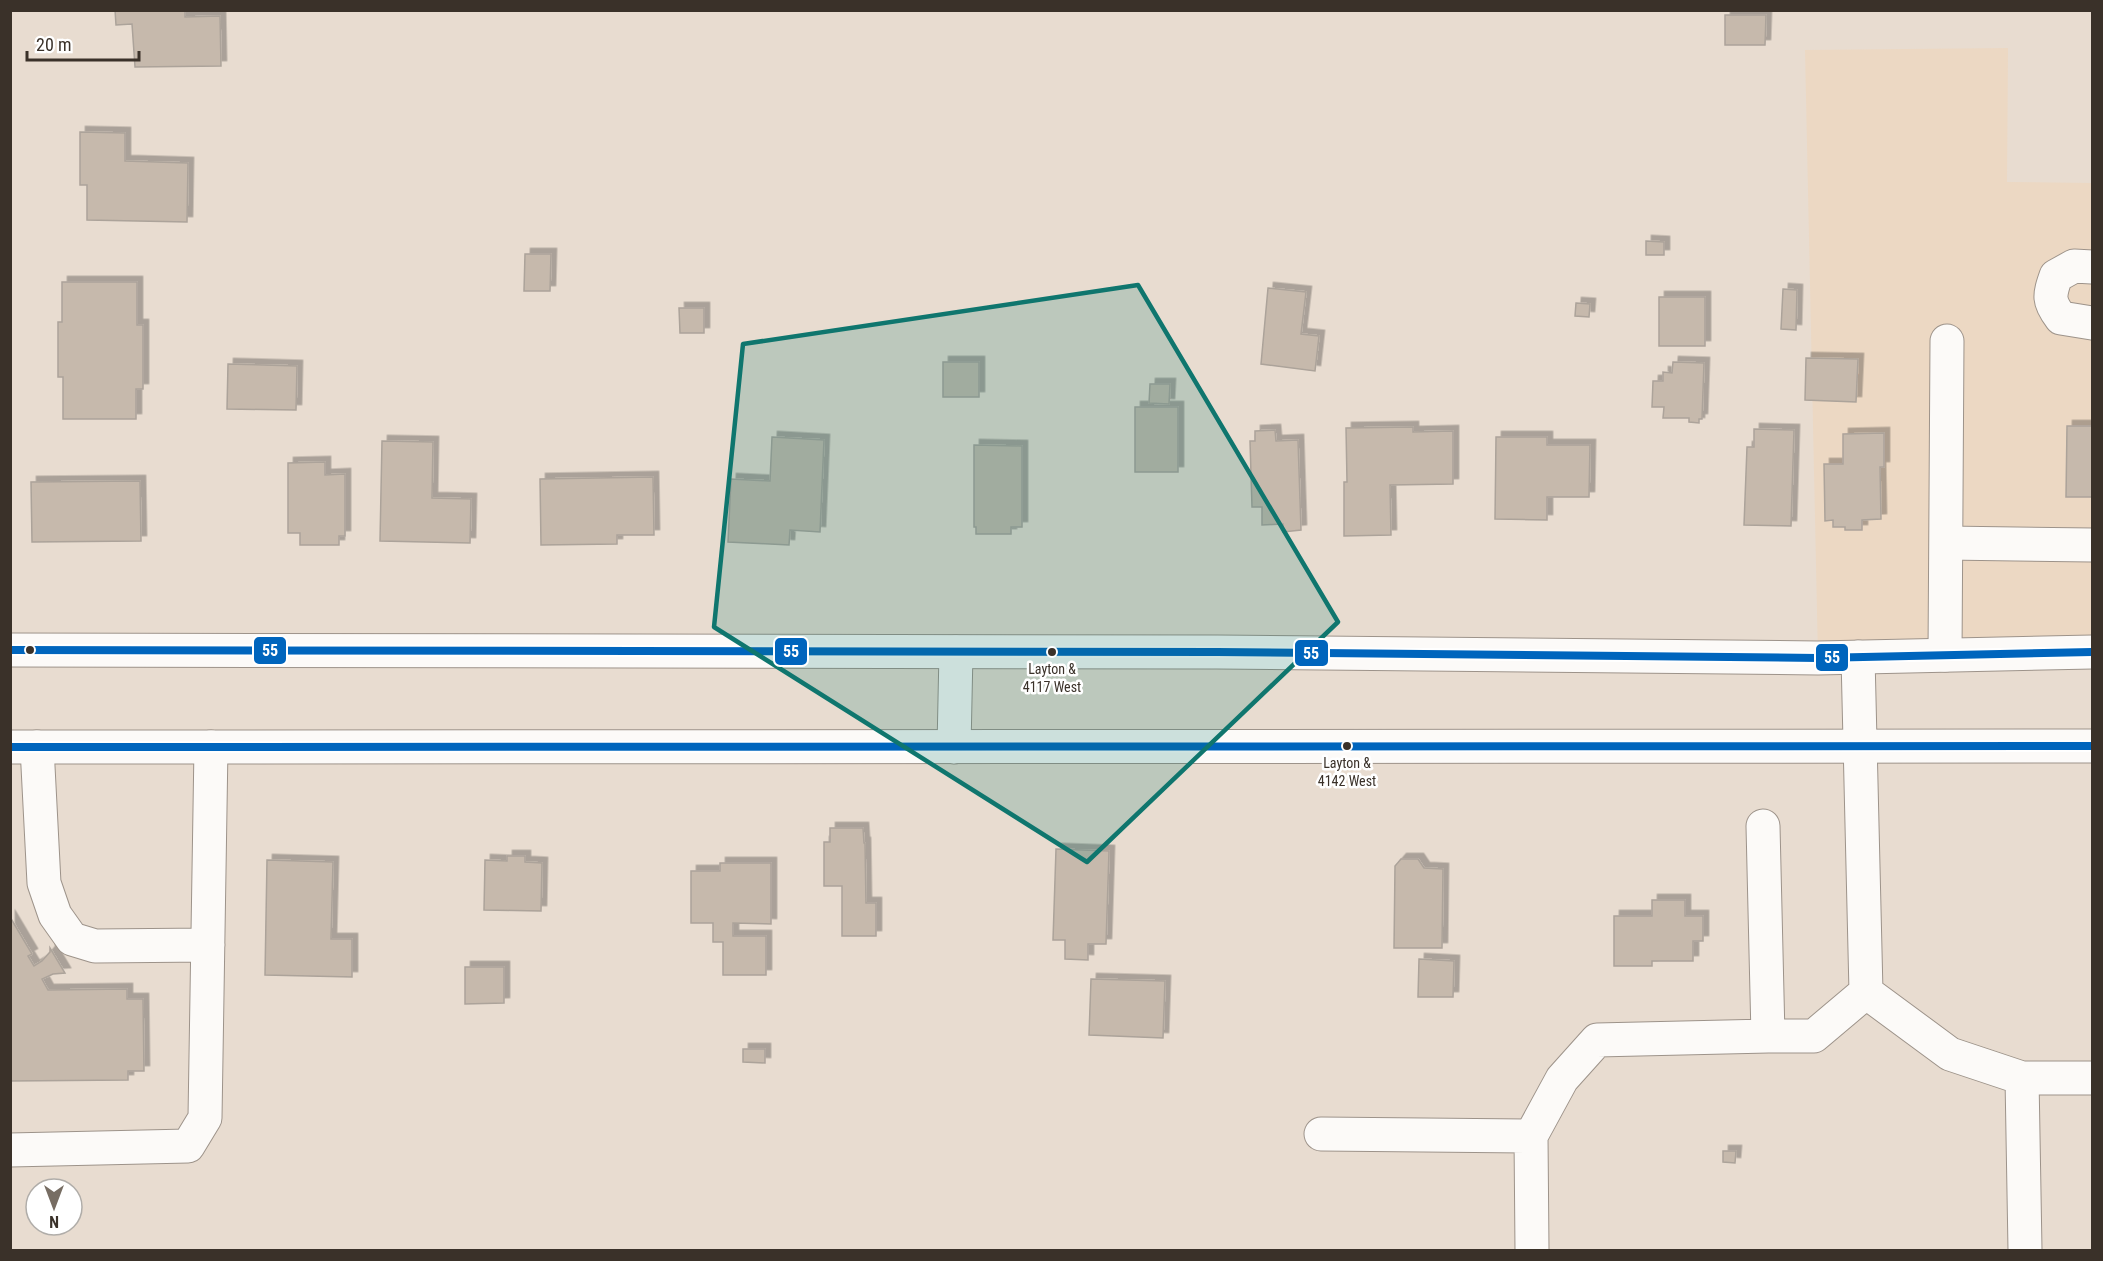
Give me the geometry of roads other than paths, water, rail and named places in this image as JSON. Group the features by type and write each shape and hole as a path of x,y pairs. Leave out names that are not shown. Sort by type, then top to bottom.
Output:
{"main road":[{"path":"2092,267 2074,266 2056,276 2051,291 2051,305 2061,318 2092,323"},
{"path":"1945,655 1947,342"},
{"path":"1946,543 2092,545"},
{"path":"10,650 1858,657 2092,652"},
{"path":"954,747 956,652"},
{"path":"1858,657 1866,992"},
{"path":"208,945 95,946 72,939 55,915 44,883 24,747 2092,746"},
{"path":"10,1150 188,1146 205,1118 211,747"},
{"path":"1763,826 1768,1036"},
{"path":"1532,1251 1531,1136 1562,1079 1597,1040 1814,1036 1866,992"},
{"path":"1866,992 1950,1054 2022,1078 2092,1078"},
{"path":"2022,1078 2025,1251"},
{"path":"1321,1134 1531,1136"}],"place":[{"name":"Layton & 4117 West","path":"1052,652"},
{"name":"Layton & 4142 West","path":"1347,746"}]}
